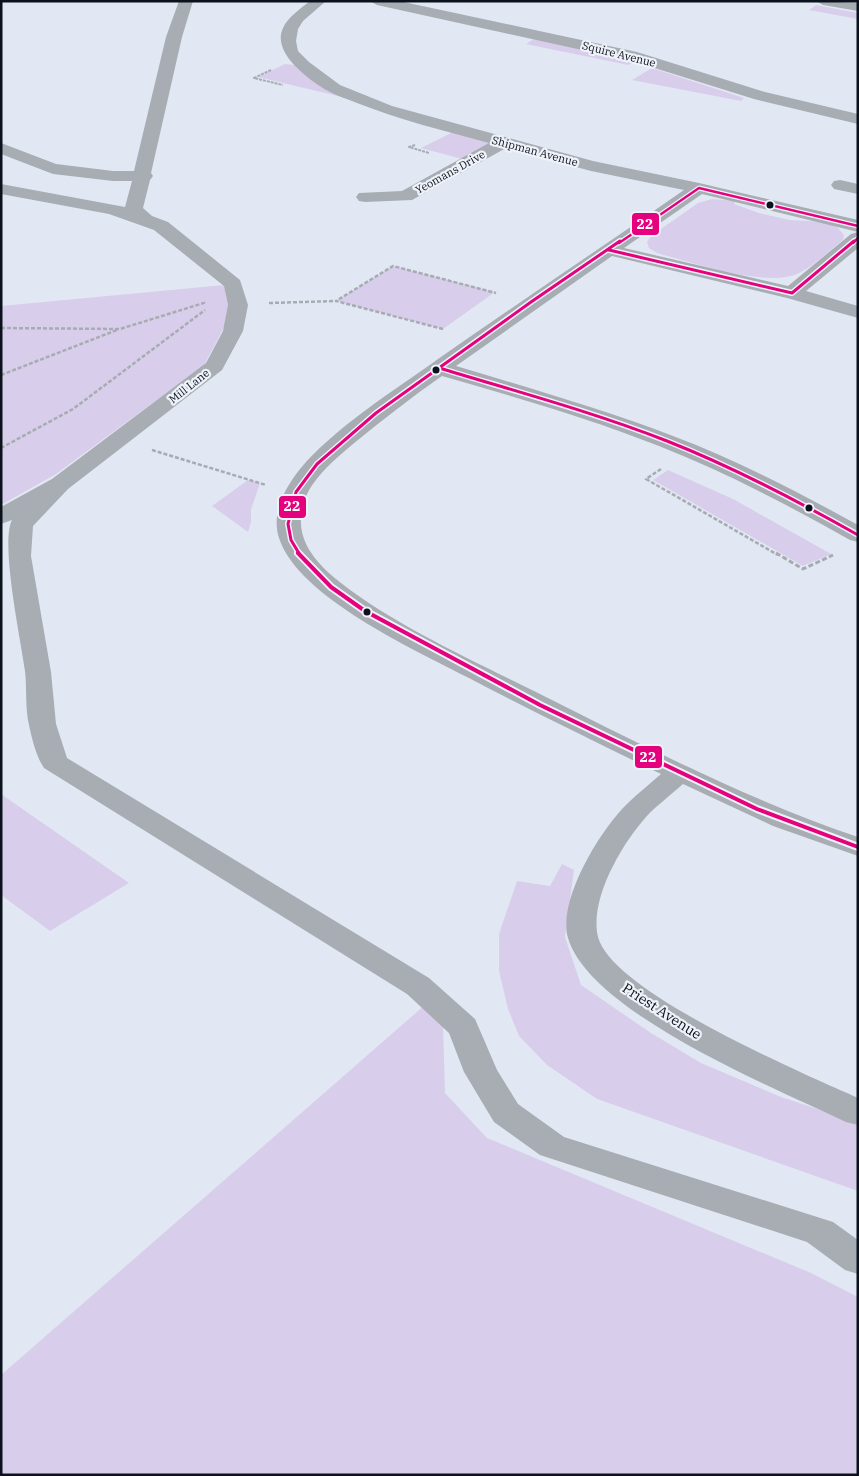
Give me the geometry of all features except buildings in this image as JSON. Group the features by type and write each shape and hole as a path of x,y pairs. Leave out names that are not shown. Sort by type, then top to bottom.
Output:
{"street":[{"path":"144,220 134,210 144,176 174,37 186,1"},
{"name":"Shipman Avenue","path":"319,1 298,18 290,29 288,40 292,52 318,78 334,88 386,109 591,166 699,188 858,226"},
{"name":"Squire Avenue","path":"377,1 595,46 637,57 760,96 858,120"},
{"path":"823,1 858,7"},
{"name":"Yeomans Drive","path":"365,197 406,196 504,142"},
{"path":"1,148 53,170 113,176 144,176"},
{"path":"699,188 531,302 376,413 317,464 296,492 288,524 291,540 298,553 331,587 365,611 540,706 757,809 858,847"},
{"path":"1,189 113,210 161,226 233,284 233,299"},
{"path":"792,292 858,238"},
{"path":"609,250 792,292 858,312"},
{"name":"Mill Lane","path":"1,517 60,484 215,366 233,330 233,299"},
{"path":"439,368 584,412 689,450 754,479 858,535"},
{"path":"60,484 21,525 19,556 38,672 42,724 54,762 418,986 463,1027 482,1072 506,1113 552,1146 820,1232 858,1260"},
{"name":"Priest Avenue","path":"680,772 636,811 604,854 588,890 582,913 583,937 594,959 610,976 642,1001 684,1028 858,1113"}],"path":[{"path":"336,301 393,266 531,302"},
{"path":"1,448 73,409 190,320 233,299"},
{"path":"1,375 120,329 233,299 336,301 480,339"},
{"path":"1,328 120,329"},
{"path":"689,450 646,480 803,569 834,554"},
{"path":"172,456 248,480 296,492"}],"shaded area":[{"path":"816,5 858,13 858,19 809,10"},
{"path":"534,39 633,63 628,65 526,44"},
{"path":"285,64 294,65 310,79 342,97 258,77"},
{"path":"652,68 744,98 741,101 632,80"},
{"path":"453,132 497,144 466,160 421,148"},
{"path":"712,199 735,201 734,204 759,213 790,220 827,222 838,228 844,235 843,240 805,270 785,277 769,278 709,268 657,253 649,248 647,242 651,236 698,203"},
{"path":"393,266 495,292 443,329 336,301"},
{"path":"224,285 230,316 204,365 56,474 1,505 1,306"},
{"path":"668,470 733,499 831,554 803,566 653,480"},
{"path":"248,480 260,483 251,510 251,522 248,532 212,506"},
{"path":"1,794 129,883 50,931 1,895"},
{"path":"562,864 574,870 565,937 581,985 651,1033 701,1063 781,1097 858,1122 858,1191 597,1099 547,1065 519,1036 508,1009 499,971 499,934 517,881 550,886"},
{"path":"442,990 445,1093 487,1138 811,1273 858,1297 858,1475 1,1475 1,1375"}],"transit line":[{"name":"22","path":"858,226 699,188 531,302 376,413 317,464 296,492 288,524 291,540 298,553 331,587 365,611 540,705 757,809 858,847"},
{"name":"22","path":"609,250 792,293 858,238"},
{"name":"22","path":"439,368 582,411 667,441 764,485 858,535"}]}
